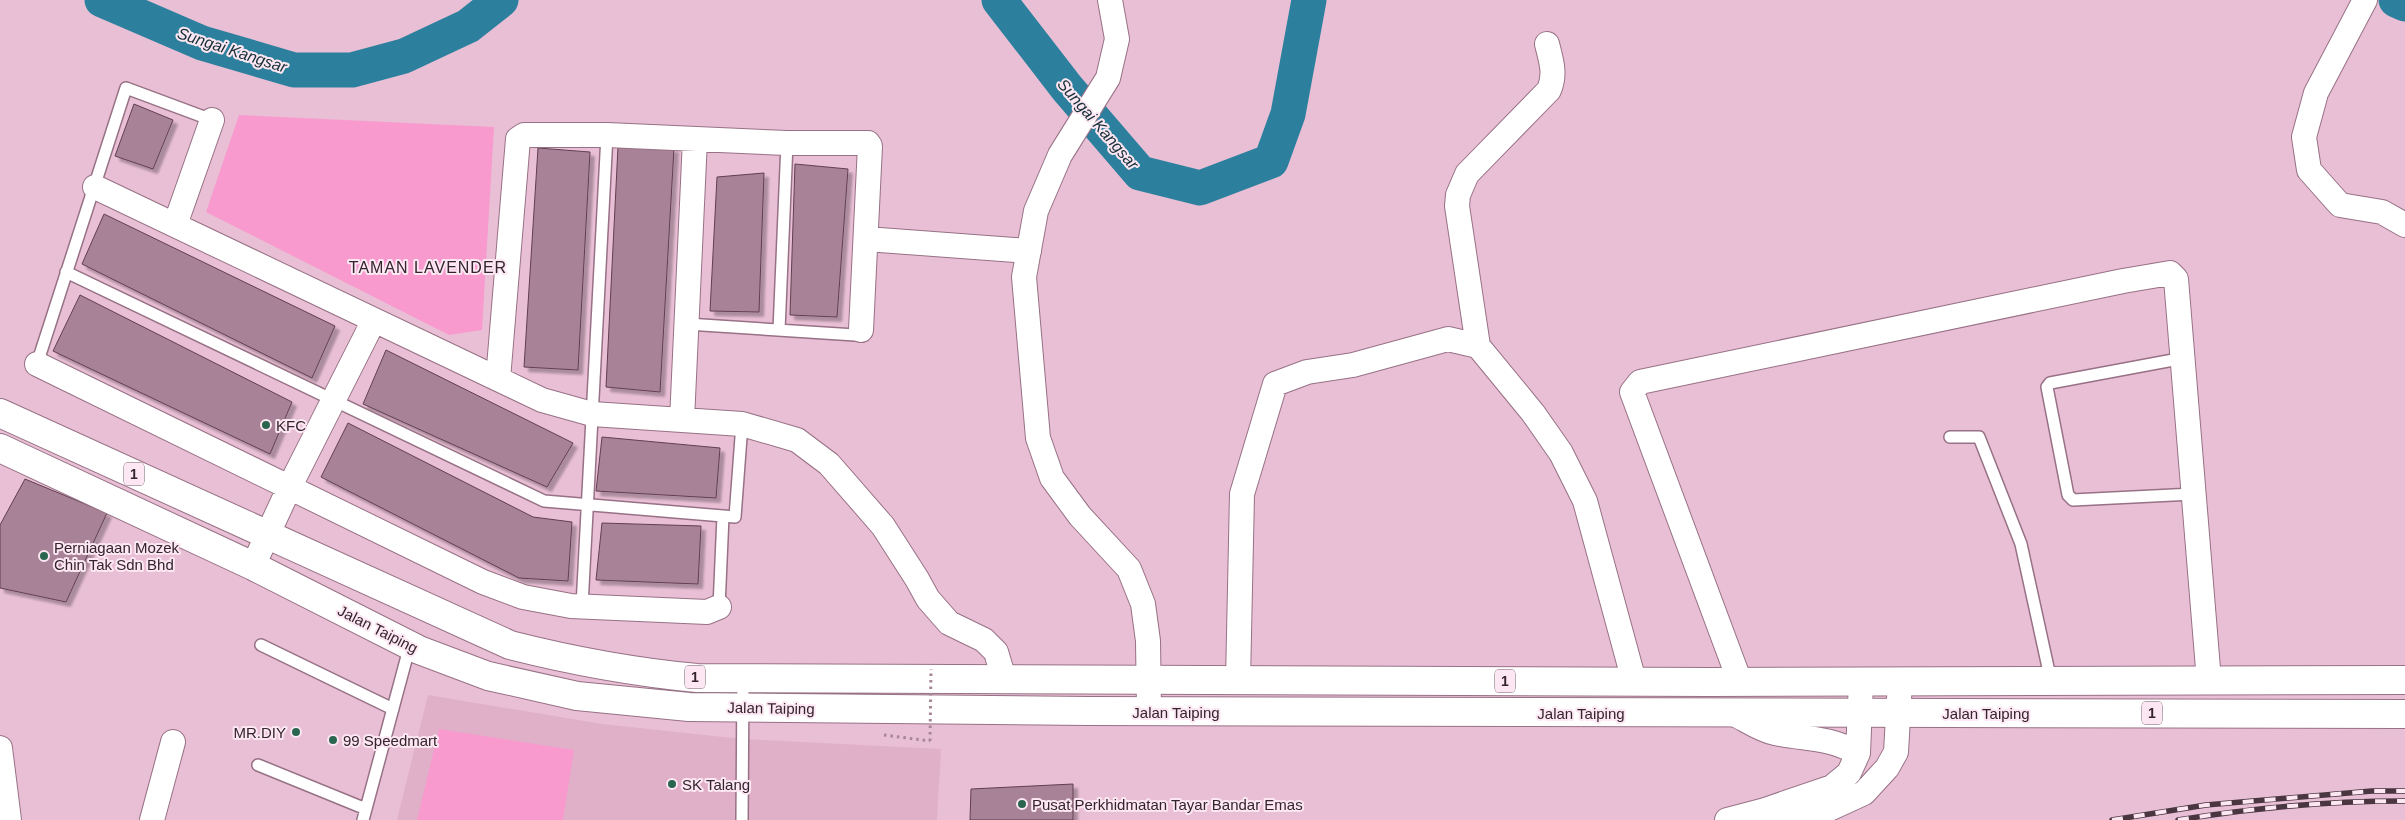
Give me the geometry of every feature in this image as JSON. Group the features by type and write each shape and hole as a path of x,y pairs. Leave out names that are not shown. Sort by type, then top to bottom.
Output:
{"highway":[{"name":"Jalan Taiping","path":"0,413 510,645 579,662 637,672 697,678 1149,681 2051,682 2405,680"},
{"name":"Jalan Taiping","path":"0,448 253,566 410,645 488,676 577,696 689,707 1149,712 2405,714"}],"street":[{"path":"1110,0 1117,39 1108,78 1060,155 1036,211 1024,277 1038,438 1052,478 1080,516 1129,569 1143,604 1148,641 1149,712"},
{"path":"2362,6 2316,94 2304,138 2309,170 2340,205 2382,212 2405,225"},
{"path":"1547,44 1553,69 1553,82 1549,90 1467,174 1458,195 1457,206 1478,346 1533,413 1556,445 1585,501 1634,681"},
{"path":"175,225 212,120"},
{"path":"498,379 518,139 532,135 607,135 787,143 868,143 870,146 861,330"},
{"path":"682,420 695,139"},
{"path":"95,187 542,400 592,414 742,424 797,440 829,464 883,526 928,599 949,623 984,640 996,652 1004,680"},
{"path":"866,240 1029,251"},
{"path":"1740,682 1632,392 1640,382 2123,280 2170,273 2176,280 2184,358 2193,494 2209,681"},
{"path":"253,566 290,486 374,320"},
{"path":"1238,681 1242,494 1275,384 1306,372 1353,365 1448,339 1478,346"},
{"path":"37,364 483,582 523,597 582,606 707,612 719,607"},
{"path":"1727,820 1765,810 1832,787 1848,773 1858,753 1858,713 1861,682"},
{"path":"1765,810 1829,809 1864,793 1887,768 1896,752 1900,682"},
{"path":"1732,713 1774,733 1820,738 1843,745 1858,753"},
{"path":"152,820 173,742"},
{"path":"0,748 9,820"}],"lane":[{"path":"37,364 126,88 212,120"},
{"path":"582,606 607,135"},
{"path":"780,330 787,143"},
{"path":"66,272 544,501 735,517 742,424"},
{"path":"687,324 855,334 860,334 861,330"},
{"path":"2184,358 2050,383 2047,387 2068,495 2073,500 2193,494"},
{"path":"1950,437 1979,437 2020,544 2051,682"},
{"path":"719,607 723,516"},
{"path":"261,645 393,709"},
{"path":"258,766 364,814 410,645"},
{"path":"742,820 742,707 744,678"}],"path":[{"path":"884,734 930,741 931,669"}],"shaded area":[{"path":"239,115 494,127 482,330 449,335 206,212"},
{"name":"SK Talang","path":"428,695 602,724 742,739 941,749 937,820 397,820"},
{"path":"439,729 574,750 563,820 417,820"}],"building":[{"path":"134,104 173,120 153,169 115,156"},
{"path":"618,147 674,148 660,392 606,387"},
{"path":"538,148 590,152 578,370 524,367"},
{"path":"795,164 848,169 837,317 790,315"},
{"path":"764,173 759,312 710,311 717,177"},
{"path":"104,214 335,326 312,378 82,264"},
{"path":"80,295 292,402 270,454 53,351"},
{"path":"386,350 573,443 547,487 363,404"},
{"path":"348,423 533,517 572,522 568,581 519,578 321,477"},
{"path":"602,437 720,448 716,498 596,491"},
{"name":"Perniagaan Mozek Chin Tak Sdn Bhd","path":"25,479 107,513 66,602 0,588 0,525"},
{"path":"602,523 701,526 698,584 596,580"},
{"name":"Pusat Perkhidmatan Tayar Bandar Emas","path":"1073,784 1073,820 970,820 971,789"}],"waterway":[{"name":"Sungai Kangsar","path":"102,0 202,43 294,70 352,70 404,56 468,26 501,0"},
{"name":"Sungai Kangsar","path":"999,0 1067,88 1140,173 1200,188 1271,161 1288,114 1309,0"},
{"name":"Sungai Kangsar","path":"2396,0 2405,4"}],"railway":[{"path":"2112,820 2206,805 2372,791 2405,791"},
{"path":"2178,820 2291,806 2405,801"}],"place":[{"name":"KFC","path":"266,425"},
{"name":"Perniagaan Mozek Chin Tak Sdn Bhd","path":"44,556"},
{"name":"MR.DIY","path":"296,732"},
{"name":"99 Speedmart","path":"333,740"},
{"name":"SK Talang","path":"672,784"},
{"name":"Pusat Perkhidmatan Tayar Bandar Emas","path":"1022,804"}],"district":[{"name":"TAMAN LAVENDER","path":"428,267"}]}
